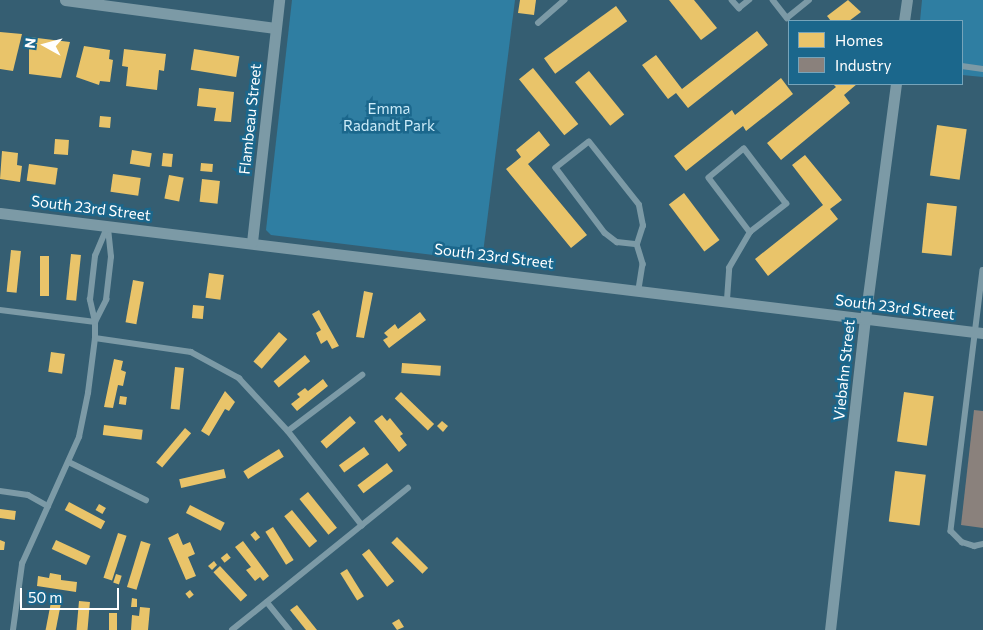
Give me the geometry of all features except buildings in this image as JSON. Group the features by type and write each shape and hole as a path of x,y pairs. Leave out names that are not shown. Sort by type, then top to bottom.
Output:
{"street":[{"path":"64,0 275,28"},
{"name":"Flambeau Street","path":"252,242 278,0"},
{"path":"904,20 907,0"},
{"name":"Viebahn Street","path":"830,630 864,319 896,85"},
{"name":"South 23rd Street","path":"0,213 638,289 979,333"}],"lane":[{"path":"538,23 564,0"},
{"path":"732,0 739,8 750,0"},
{"path":"773,0 787,18 809,0"},
{"path":"963,66 983,69"},
{"path":"637,244 617,242 605,233 556,168 589,142 639,205 643,226 637,244 643,264 638,289"},
{"path":"727,300 729,268 750,232 786,204 744,149 709,178 750,232"},
{"path":"13,630 22,564 69,462 88,393 95,338 95,322 90,300 95,256 108,226"},
{"path":"95,322 106,300 111,257 108,226"},
{"path":"983,270 979,333 951,531 962,542 974,546 983,544"},
{"path":"0,310 95,322"},
{"path":"95,338 191,352 216,363 240,378 288,431 362,525"},
{"path":"288,431 362,375"},
{"path":"69,462 146,500"},
{"path":"232,630 408,488"},
{"path":"0,491 28,495 48,506"},
{"path":"267,602 290,630"}],"green space":[{"name":"Emma Radandt Park","path":"292,0 515,0 482,261 271,235 266,230"},
{"path":"922,0 983,0 983,77 963,75 963,20 920,20"}]}
